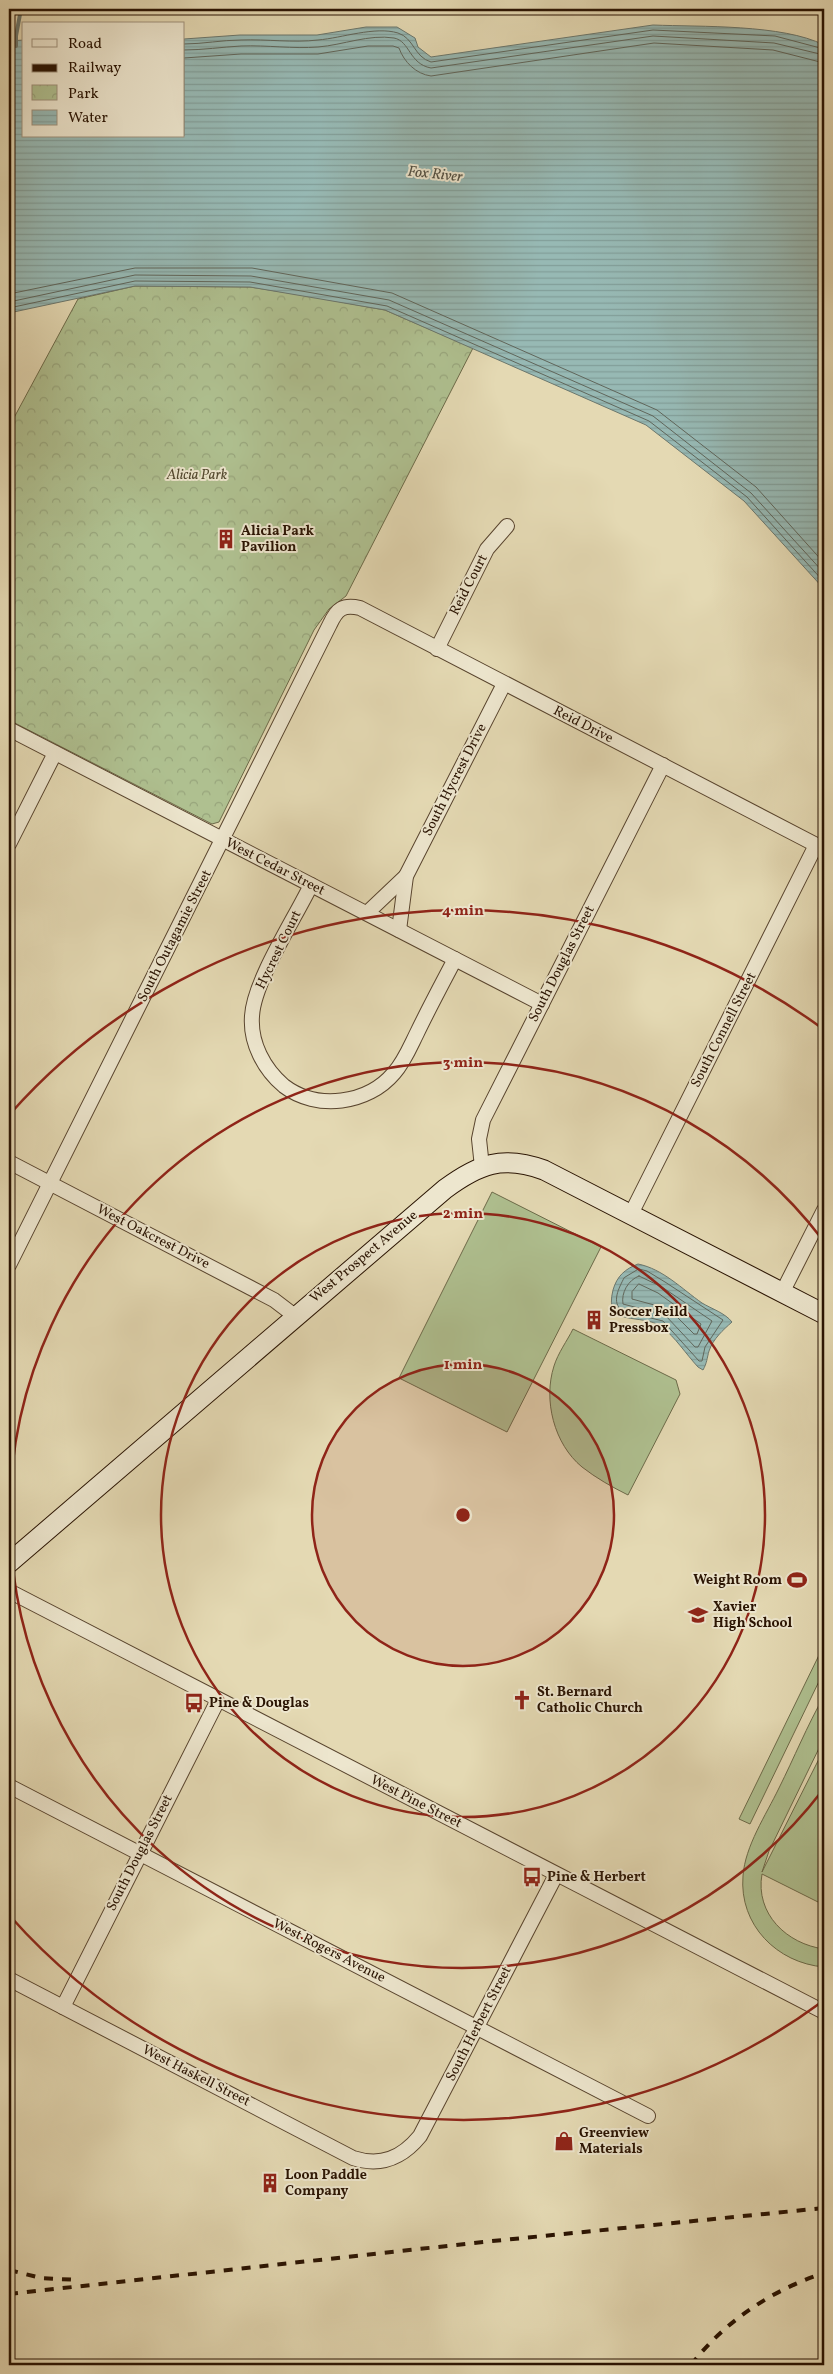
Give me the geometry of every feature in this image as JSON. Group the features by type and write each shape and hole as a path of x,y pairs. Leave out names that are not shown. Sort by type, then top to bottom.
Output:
{"main road":[{"name":"West Prospect Avenue","path":"9,1563 444,1188 468,1172 482,1166 508,1163 536,1167 824,1314"}],"street":[{"name":"Reid Court","path":"437,649 487,549 507,526"},
{"name":"Reid Drive","path":"341,608 349,605 360,608 820,847"},
{"name":"South Outagamie Street","path":"9,1265 335,613 341,608"},
{"name":"South Hycrest Drive","path":"399,930 406,876 504,684"},
{"name":"West Cedar Street","path":"9,729 542,1004"},
{"path":"9,844 55,753"},
{"name":"South Douglas Street","path":"482,1166 479,1153 481,1126 662,765"},
{"name":"South Connell Street","path":"631,1214 820,847"},
{"name":"South Hycrest Drive","path":"366,913 406,876"},
{"name":"Hycrest Court","path":"310,885 258,988 252,1017 255,1042 264,1063 278,1081 300,1095 314,1099 340,1102 364,1095 385,1082 401,1064 455,959"},
{"name":"West Oakcrest Drive","path":"9,1162 274,1300 295,1316"},
{"path":"782,1293 824,1210"},
{"name":"West Pine Street","path":"9,1591 824,2012"},
{"name":"South Douglas Street","path":"63,2007 218,1700"},
{"name":"West Rogers Avenue","path":"9,1786 648,2116"},
{"name":"South Herbert Street","path":"387,2160 398,2157 409,2149 420,2136 556,1875"},
{"name":"West Haskell Street","path":"9,1980 353,2158 371,2162 387,2160"}],"green space":[{"name":"Alicia Park","path":"135,286 250,287 385,310 473,348 346,596 329,609 314,630 219,822 212,824 9,720 9,427 78,299"},
{"path":"492,1192 601,1247 507,1432 399,1378"},
{"path":"573,1329 676,1380 680,1394 628,1495 610,1486 582,1467 564,1446 553,1421 550,1393 551,1379 556,1361"},
{"path":"822,1649 824,1650 824,1671 750,1824 739,1819"},
{"path":"824,1696 824,1738 769,1851 762,1872 824,1749 824,1905 762,1874 761,1889 769,1914 776,1925 798,1941 824,1949 824,1967 807,1964 791,1958 764,1938 754,1925 747,1910 743,1894 743,1876 752,1842"}],"water":[{"name":"Fox River","path":"653,25 764,30 807,38 824,45 824,589 744,501 646,425 385,310 250,287 135,286 9,313 9,41 22,40 22,138 185,138 185,39 240,35 317,35 366,27 397,27 415,38 418,47 431,57"},
{"path":"638,1264 656,1270 732,1322 713,1343 703,1370 698,1367 662,1327 644,1320 626,1318 614,1310 611,1302 613,1290 619,1277 629,1268"}],"waterway":[{"path":"16,46 21,9"}],"railway":[{"path":"9,2294 483,2242 824,2208"},
{"path":"9,2270 41,2278 78,2280"},
{"path":"691,2365 719,2334 751,2309 786,2288 824,2273"}],"place":[{"name":"Alicia Park Pavilion","path":"226,539"},
{"name":"Soccer Feild Pressbox","path":"594,1320"},
{"name":"Weight Room","path":"797,1580"},
{"name":"Xavier High School","path":"698,1615"},
{"name":"St. Bernard Catholic Church","path":"522,1700"},
{"name":"Pine & Douglas","path":"194,1703"},
{"name":"Pine & Herbert","path":"532,1877"},
{"name":"Greenview Materials","path":"564,2141"},
{"name":"Loon Paddle Company","path":"270,2183"}]}
